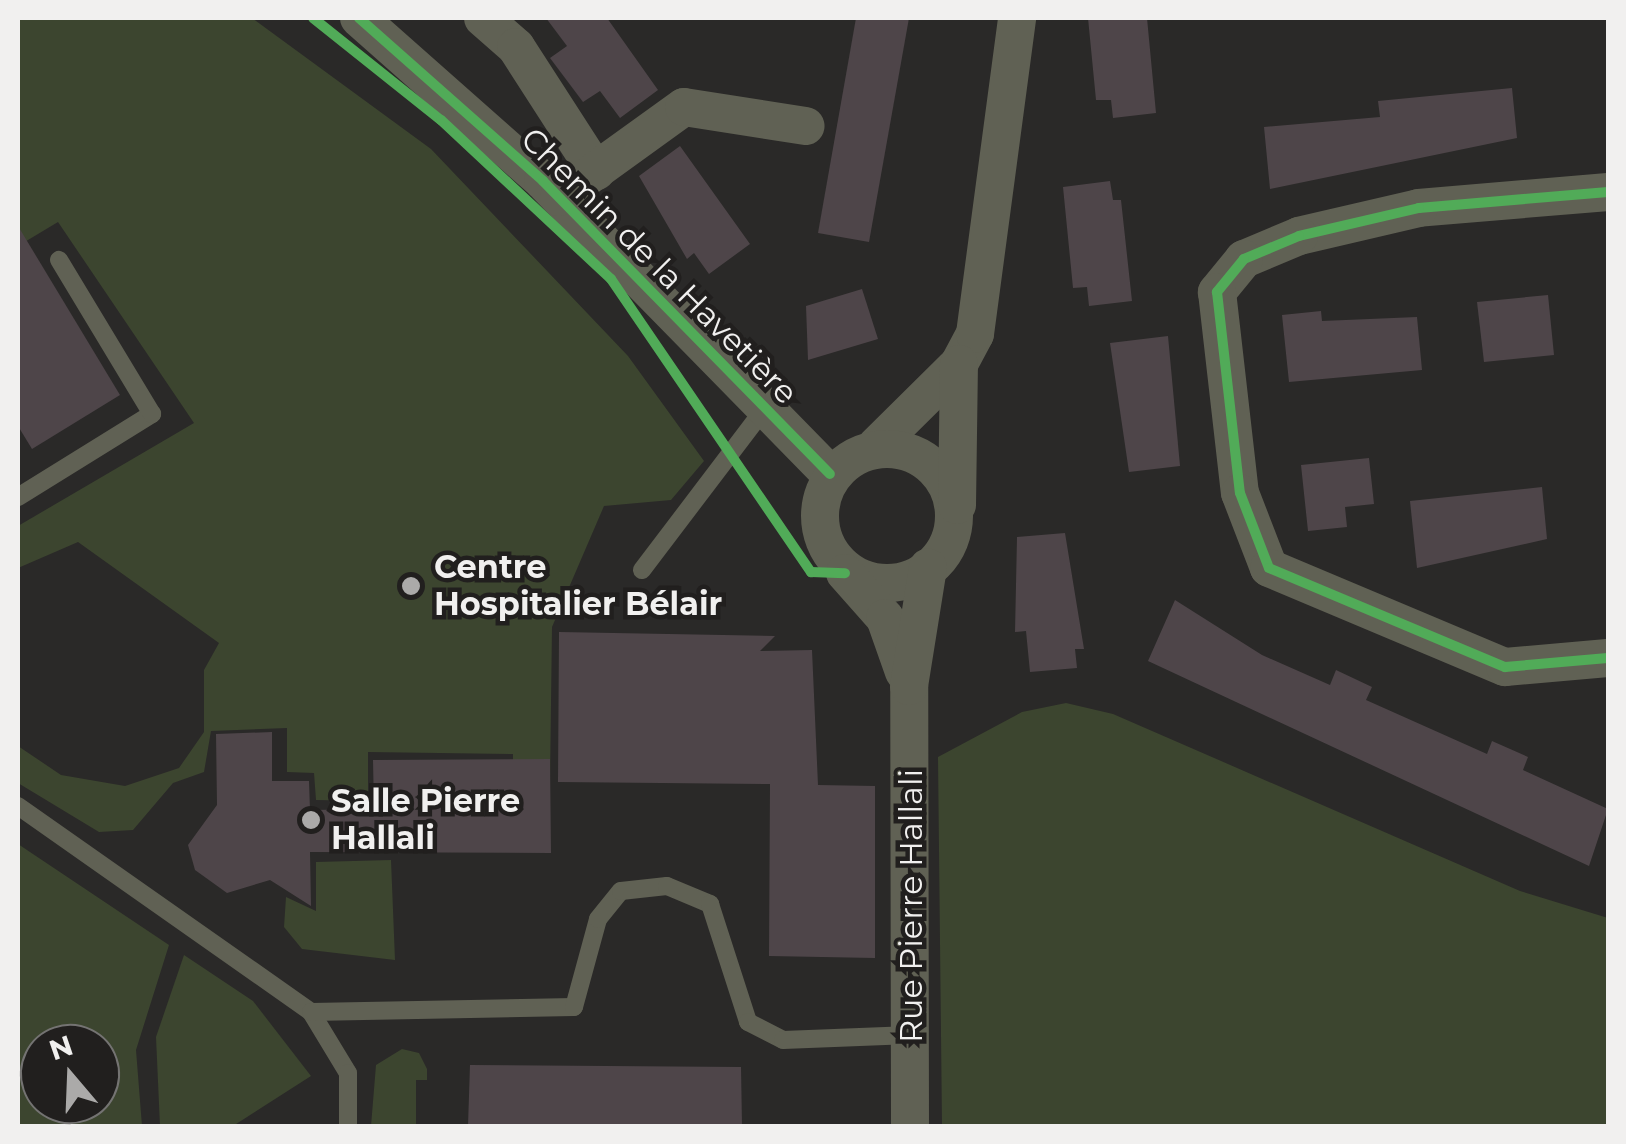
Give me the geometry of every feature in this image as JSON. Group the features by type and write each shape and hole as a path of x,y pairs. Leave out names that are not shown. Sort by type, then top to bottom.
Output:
{"street":[{"name":"Chemin de la Havetière","path":"359,18 559,197 830,474"},
{"path":"483,18 516,47 596,171"},
{"path":"959,364 957,505 944,558 898,586 845,573 817,527 830,474 876,446 959,364 975,334 1017,18"},
{"path":"559,197 684,107 806,126"},
{"path":"1608,192 1418,208 1299,236 1244,259 1217,292 1240,493 1269,568 1505,667 1608,658"},
{"path":"876,446 929,458 957,505"},
{"name":"Rue Pierre Hallali","path":"910,1126 910,686 928,568"},
{"name":"Rue Pierre Hallali","path":"845,573 884,618 910,686"}],"lane":[{"path":"18,498 152,414 59,260"},
{"path":"642,570 765,408"},
{"path":"18,806 311,1012 348,1073 348,1126"},
{"path":"311,1012 574,1007 598,919 622,891 667,886 710,904 748,1022 783,1040 911,1034"}],"green space":[{"path":"18,18 252,18 431,149 628,356 704,461 671,500 604,506 552,627 550,782 513,782 513,754 368,752 368,801 316,800 314,773 287,772 287,728 211,731 204,772 173,783 133,830 99,832 18,783 18,746 61,775 125,786 179,768 204,732 204,670 219,643 78,542 18,568 18,526 194,423 58,222 18,246"},
{"path":"1066,703 1113,714 1520,891 1608,918 1608,1126 942,1126 938,757 1022,712"},
{"path":"18,844 169,945 136,1050 142,1126 18,1126"},
{"path":"391,860 395,960 302,949 284,927 286,897 316,911 316,862"},
{"path":"184,955 253,1001 311,1076 233,1126 160,1126 156,1037"},
{"path":"402,1049 419,1053 427,1069 427,1080 416,1080 416,1126 371,1126 376,1065"}],"building":[{"path":"546,18 607,18 658,90 620,118 600,91 583,102 550,58 567,46"},
{"path":"856,18 909,18 869,242 818,233"},
{"path":"1088,18 1147,18 1156,113 1113,118 1111,100 1096,100"},
{"path":"1512,88 1517,138 1270,189 1264,127 1380,117 1378,101"},
{"path":"680,146 750,244 709,274 694,253 687,259 639,176"},
{"path":"1110,181 1113,200 1121,200 1132,301 1089,306 1087,287 1073,288 1063,187"},
{"path":"18,226 120,395 32,449 18,426"},
{"path":"862,289 878,339 808,360 806,306"},
{"path":"1548,295 1554,355 1484,362 1477,302"},
{"path":"1321,311 1322,321 1417,317 1422,370 1289,382 1282,315"},
{"path":"1168,336 1180,466 1129,472 1110,343"},
{"path":"1369,458 1374,504 1345,507 1347,527 1308,531 1301,465"},
{"path":"1542,487 1547,539 1417,568 1410,501"},
{"path":"1065,533 1084,649 1075,649 1077,668 1030,672 1026,631 1015,632 1017,537"},
{"path":"1175,600 1262,655 1330,685 1336,670 1372,687 1366,700 1487,754 1492,741 1528,757 1523,770 1608,809 1589,866 1148,661"},
{"path":"559,632 775,636 760,651 812,650 818,785 875,786 875,958 769,956 770,784 558,782"},
{"name":"Salle Pierre Hallali","path":"272,732 272,781 309,781 310,810 374,809 373,760 550,759 551,853 310,852 311,906 270,880 227,893 195,870 188,845 217,805 216,734"},
{"path":"470,1065 741,1067 742,1126 468,1126"}],"cycle path":[{"path":"313,18 441,120 611,279 811,572 845,573"},
{"path":"359,18 543,181 830,474"},
{"path":"1608,192 1419,208 1299,236 1244,259 1217,292 1240,493 1269,568 1505,667 1608,658"}],"place":[{"name":"Centre Hospitalier Bélair","path":"411,586"},
{"name":"Salle Pierre Hallali","path":"311,820"}]}
